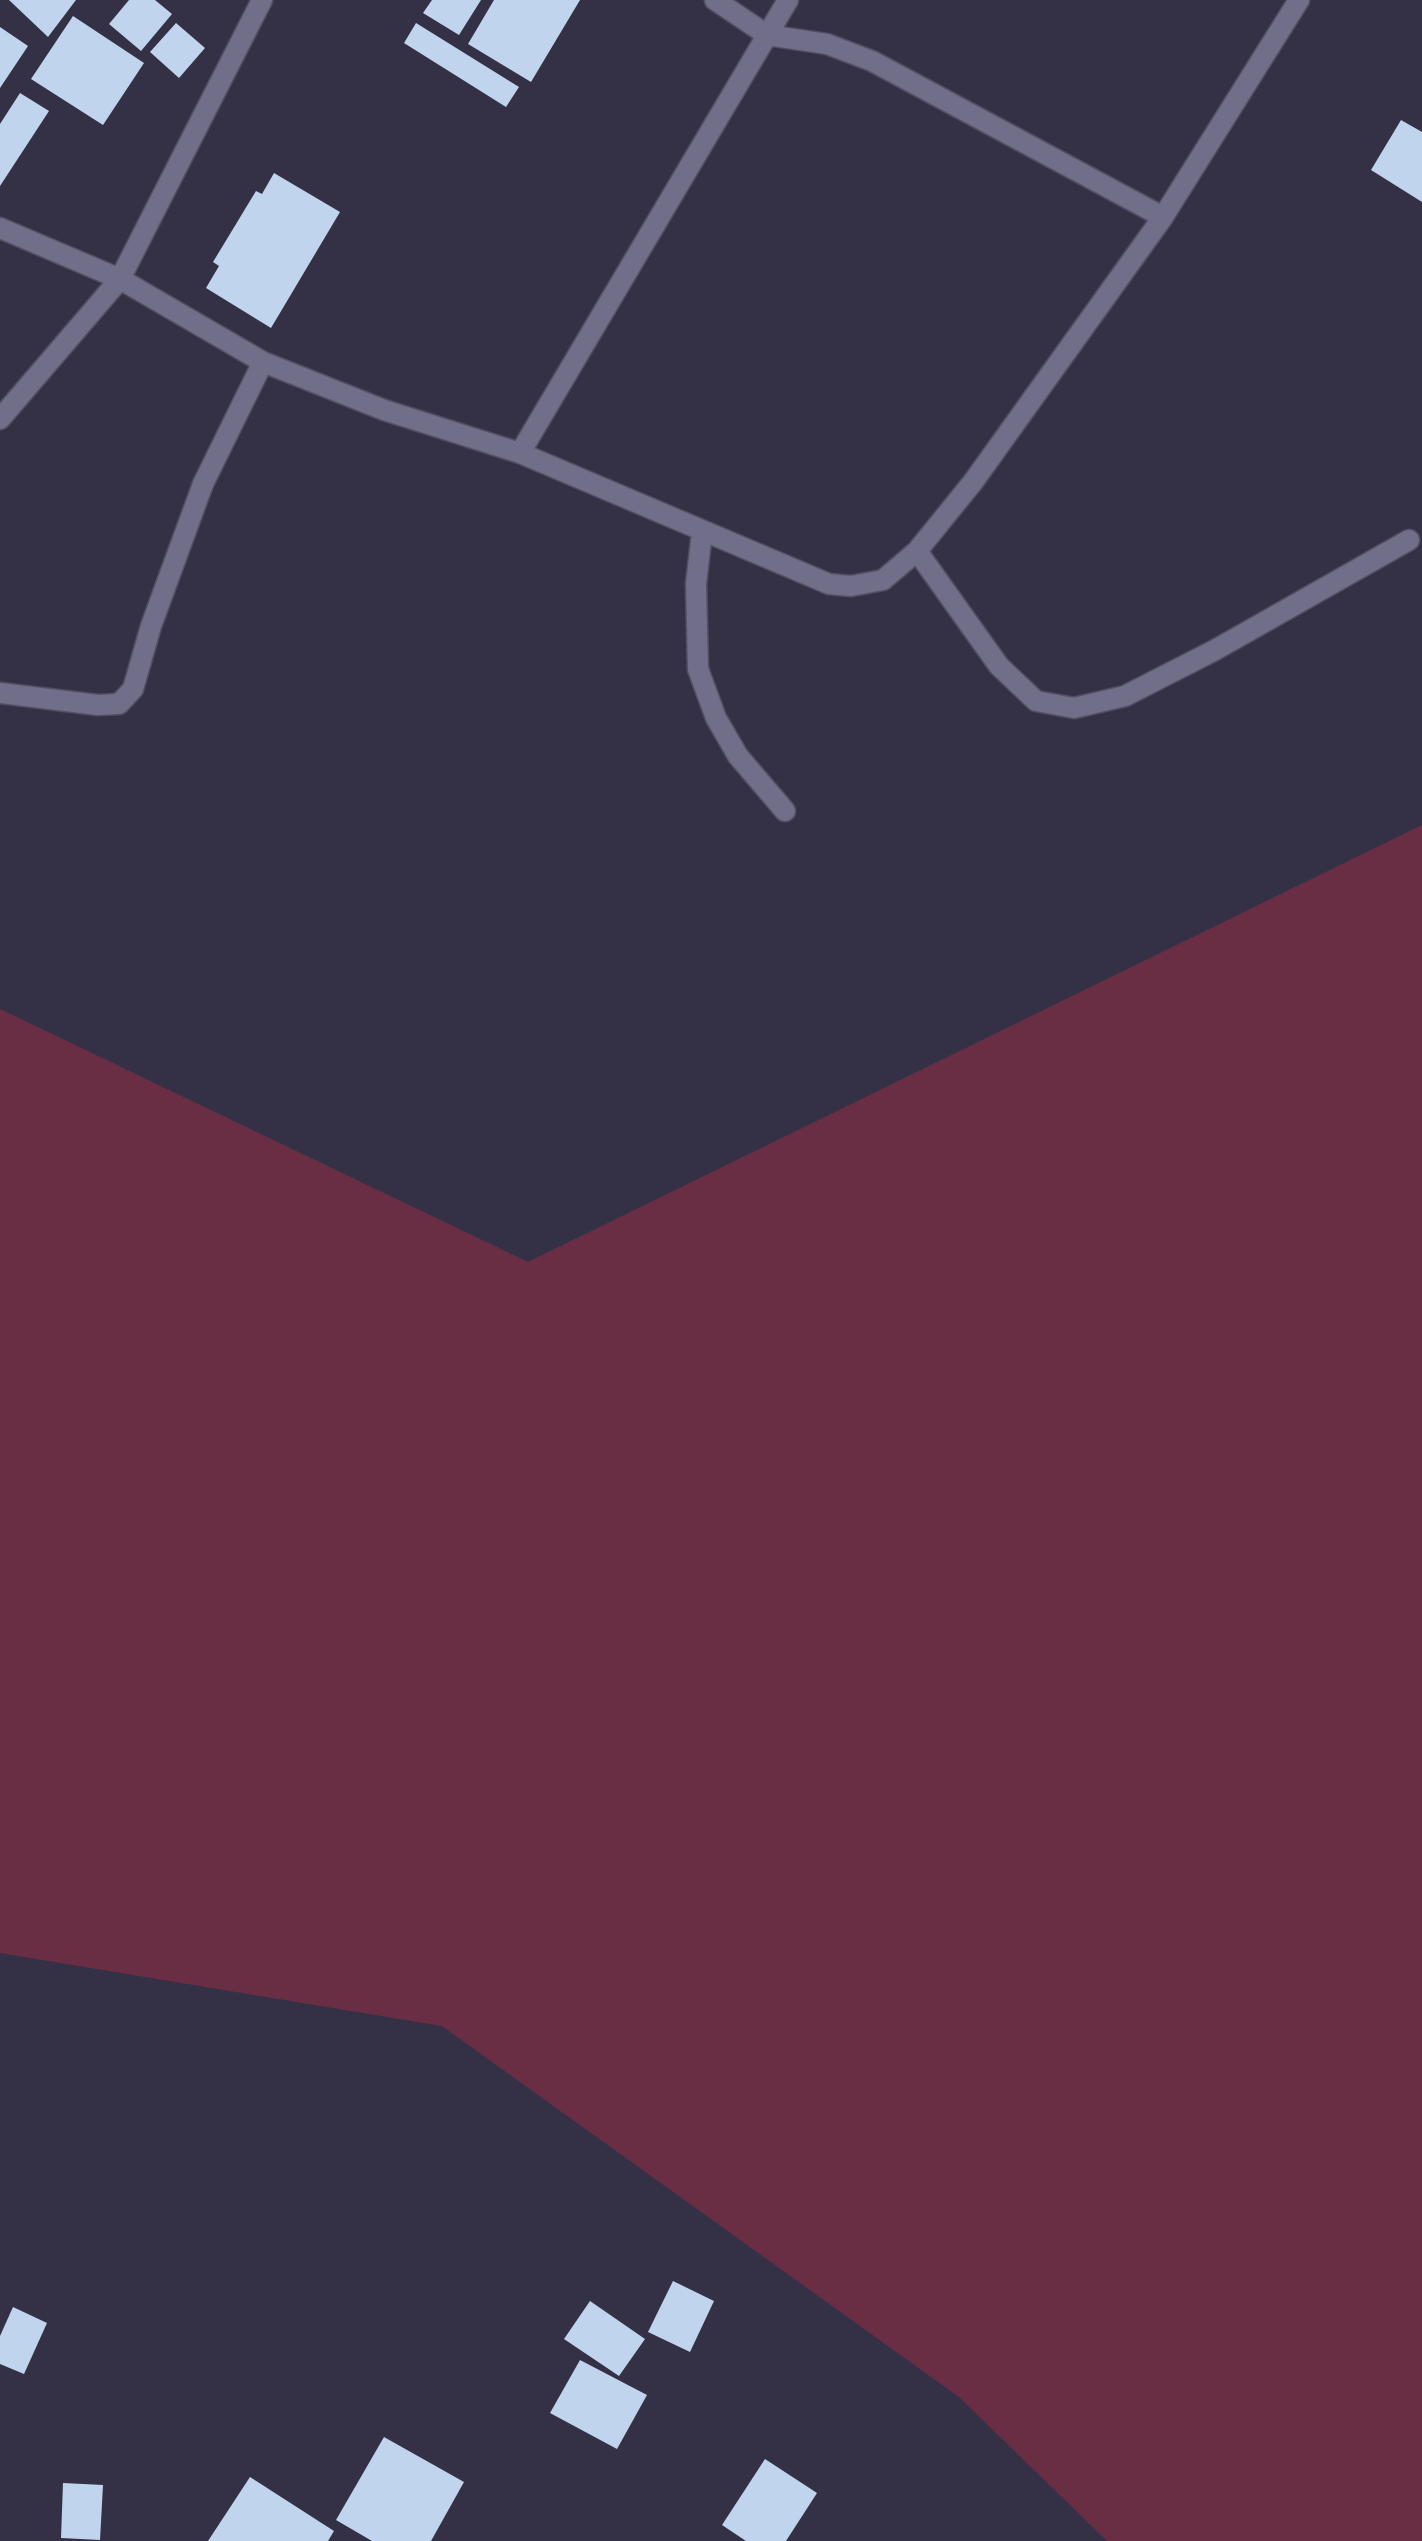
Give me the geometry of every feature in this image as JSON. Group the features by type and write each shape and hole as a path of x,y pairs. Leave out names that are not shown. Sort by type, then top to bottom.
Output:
{"street":[{"path":"0,419 120,279 262,0"},
{"path":"715,0 767,35 827,44 872,61 1163,217"},
{"path":"520,453 788,0"},
{"path":"0,228 120,279 263,362 384,410 520,453 829,584 851,586 883,580 917,551 973,482 1163,217 1299,0"},
{"path":"0,693 98,705 119,704 133,689 151,626 203,484 263,362"},
{"path":"702,532 696,584 698,669 716,718 738,756 785,811"},
{"path":"917,551 999,666 1036,701 1074,708 1125,696 1215,650 1409,540"}],"shaded area":[{"path":"1422,825 1422,2541 1107,2541 959,2397 442,2026 0,1953 0,1009 528,1262"}],"building":[{"path":"9,0 76,0 48,37"},
{"path":"129,0 155,0 172,14 141,51 109,24"},
{"path":"432,0 481,0 459,35 423,13"},
{"path":"494,0 580,0 531,82 468,44"},
{"path":"73,16 144,63 103,125 31,79"},
{"path":"176,23 205,48 179,78 150,52"},
{"path":"416,23 519,87 506,107 404,43"},
{"path":"0,27 28,46 0,88"},
{"path":"20,93 49,111 0,186 0,124"},
{"path":"1401,120 1422,132 1422,202 1371,170"},
{"path":"274,173 340,212 271,328 206,288 219,266 213,262 256,191 262,194"},
{"path":"673,2281 714,2301 690,2352 648,2332"},
{"path":"590,2301 645,2339 619,2376 564,2339"},
{"path":"13,2307 47,2323 24,2374 0,2364 0,2336"},
{"path":"580,2360 647,2395 617,2449 550,2413"},
{"path":"384,2437 464,2482 431,2541 372,2541 336,2520"},
{"path":"765,2459 817,2493 786,2541 746,2541 722,2525"},
{"path":"250,2477 334,2531 328,2541 208,2541"},
{"path":"63,2483 103,2485 100,2540 61,2538"}]}
